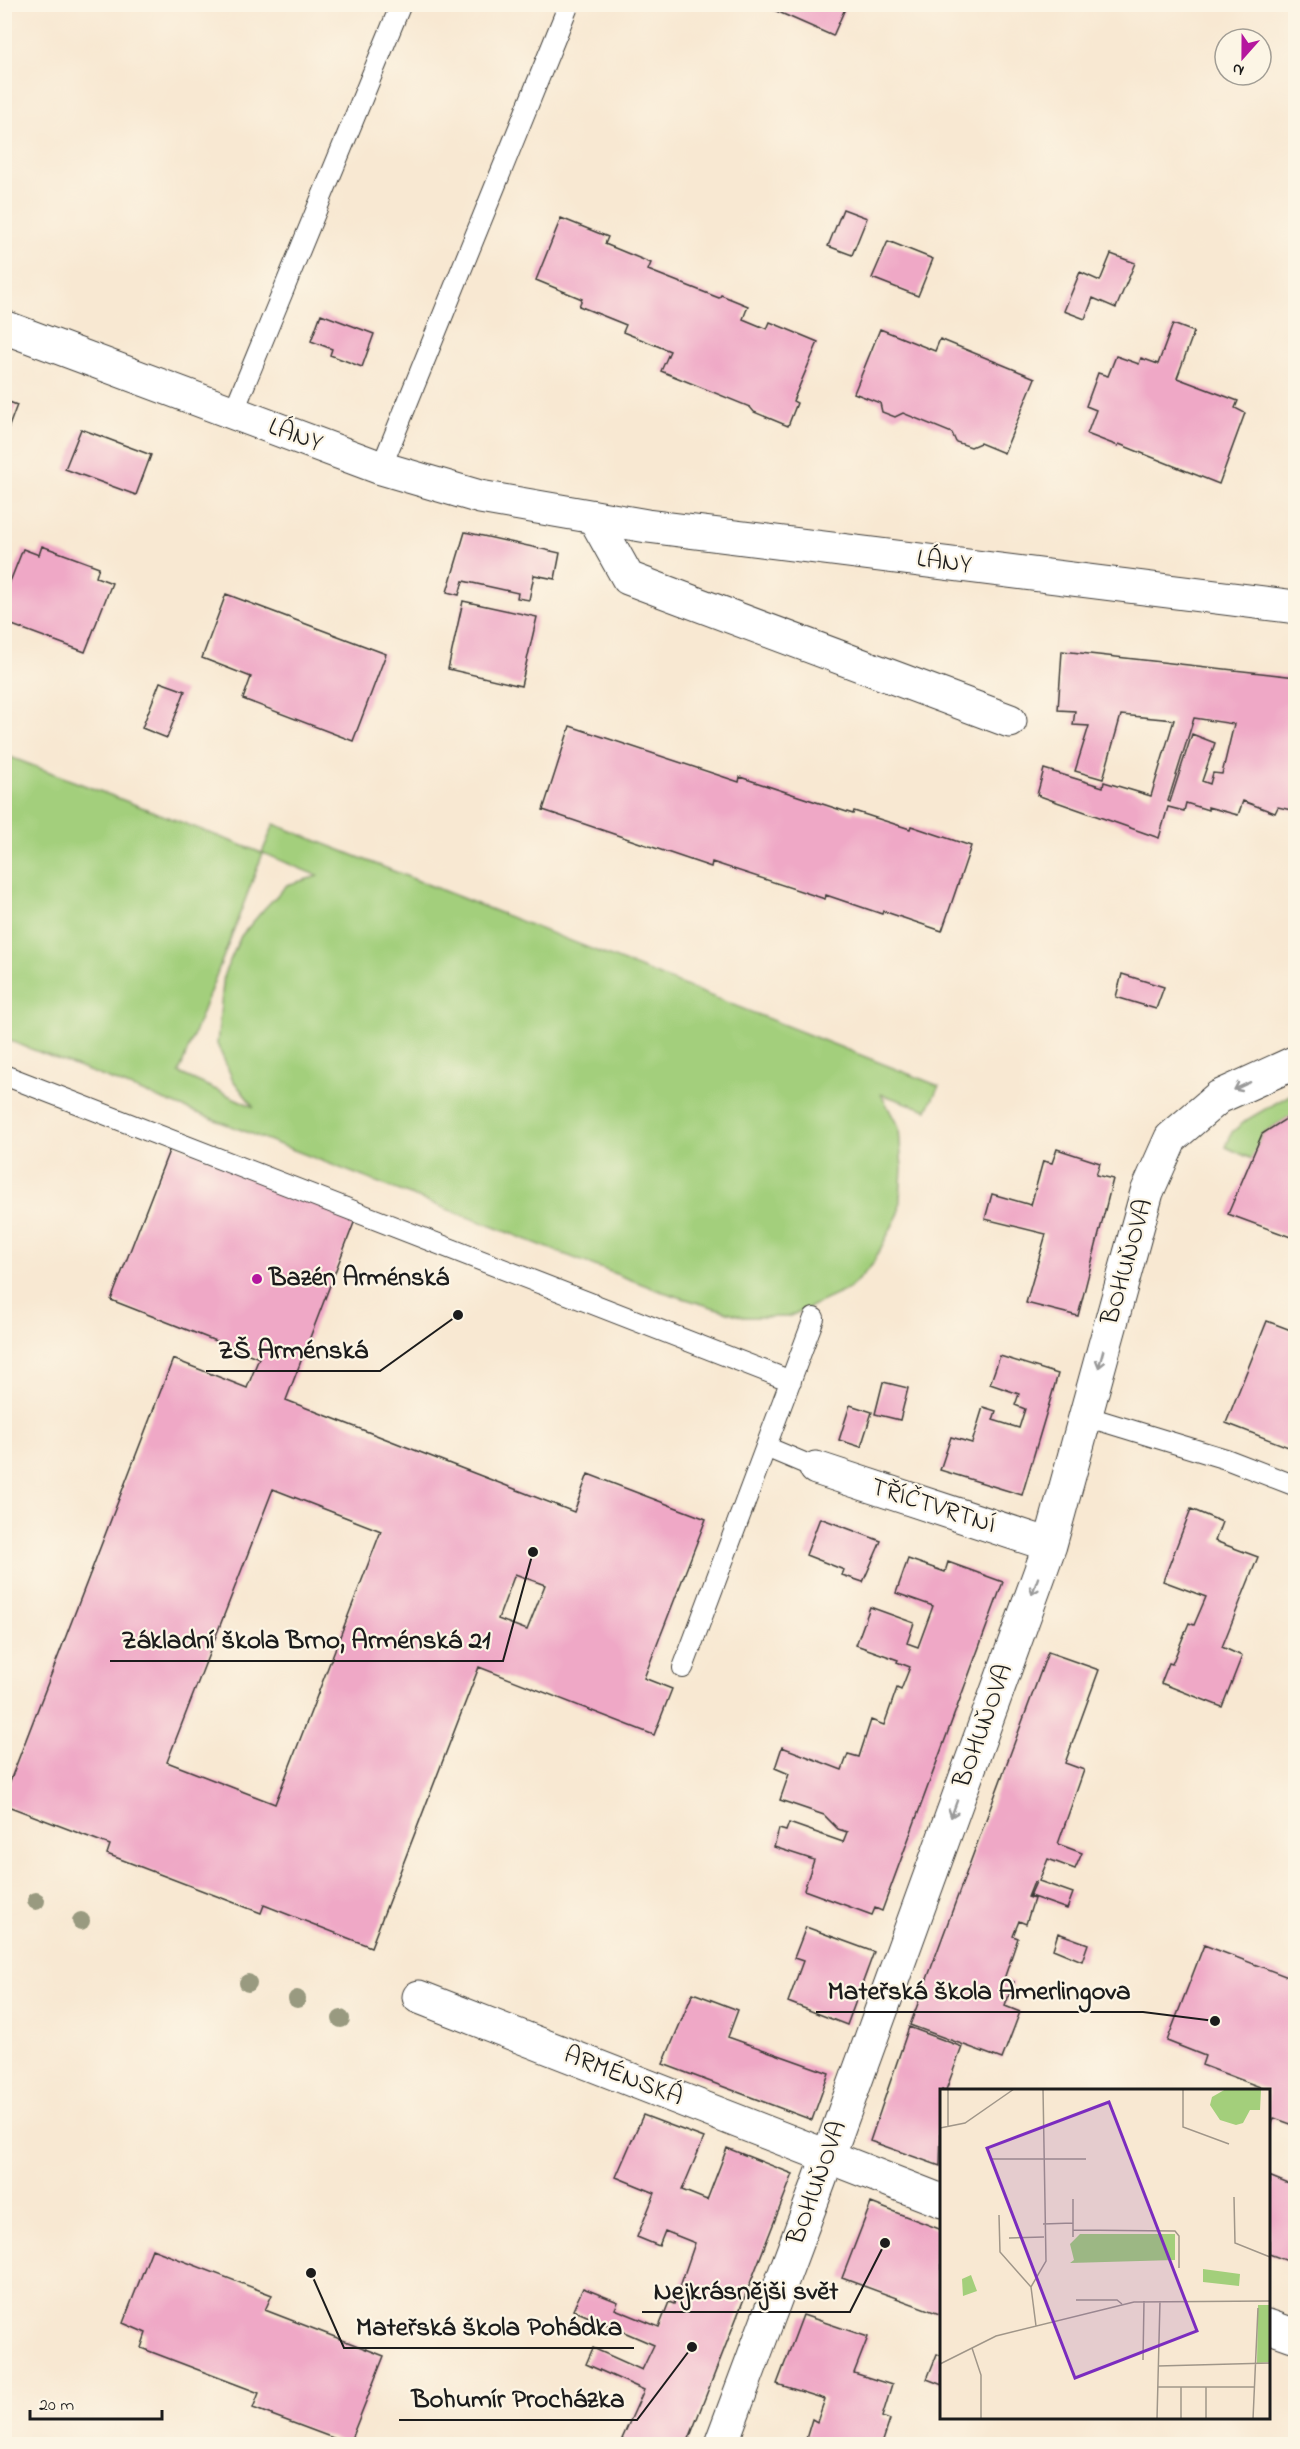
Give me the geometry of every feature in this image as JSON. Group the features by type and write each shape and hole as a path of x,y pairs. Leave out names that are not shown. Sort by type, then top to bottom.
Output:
{"street":[{"name":"LÁNY","path":"4,327 381,468 480,497 647,526 1296,608"},
{"path":"594,517 628,578 1010,721"},
{"name":"BOHUŇOVA","path":"721,2445 1050,1545 1147,1192 1171,1138 1219,1098 1296,1062"},
{"name":"TŘÍČTVRTNÍ","path":"816,1468 1050,1545"},
{"name":"ARMÉNSKÁ","path":"419,1997 940,2200"}],"lane":[{"path":"233,413 401,4"},
{"path":"381,468 569,4"},
{"path":"4,1075 791,1381"},
{"path":"683,1668 814,1318"},
{"path":"1085,1416 1226,1459 1296,1486"},
{"path":"766,1446 816,1468"}],"green space":[{"path":"5,755 262,853 274,824 939,1086 927,1110 881,1094 899,1128 902,1169 899,1213 872,1265 849,1289 788,1317 744,1317 660,1291 5,1039","holes":["263,853 318,876 287,885 241,936 224,974 217,1044 233,1080 254,1107 179,1073"]},
{"path":"1295,1092 1295,1116 1292,1115 1262,1134 1252,1159 1226,1147 1232,1132 1248,1119"}],"building":[{"path":"776,4 847,4 833,36 774,10"},
{"path":"843,209 867,218 852,255 828,246"},
{"path":"561,218 608,237 605,244 651,263 648,270 719,298 721,295 748,306 743,319 767,329 770,322 818,342 793,401 797,403 788,426 754,412 750,407 661,371 670,351 623,332 626,325 579,306 582,299 536,280"},
{"path":"888,241 933,259 918,296 872,278"},
{"path":"1111,254 1135,263 1116,308 1093,298 1085,319 1064,311 1080,272 1100,281"},
{"path":"321,314 374,334 362,367 330,355 332,349 311,341"},
{"path":"1173,324 1194,332 1177,378 1238,401 1235,408 1245,413 1219,484 1119,444 1118,446 1087,434 1096,410 1086,406 1098,373 1108,376 1116,356 1139,364 1141,358 1158,364"},
{"path":"880,329 935,351 940,339 1035,378 1004,453 980,443 971,447 956,442 952,433 903,413 895,417 882,412 880,403 854,393"},
{"path":"4,400 17,405 5,437 4,437"},
{"path":"81,429 151,455 136,495 65,469"},
{"path":"465,532 560,553 555,579 534,575 529,600 517,598 518,593 463,581 459,595 447,592"},
{"path":"42,546 99,567 96,577 112,583 85,652 4,622 4,597 23,549 39,555"},
{"path":"226,594 386,654 353,741 243,699 251,677 202,658"},
{"path":"463,601 537,617 521,686 448,669"},
{"path":"1062,651 1296,677 1296,811 1278,807 1275,813 1243,801 1238,815 1208,807 1208,810 1186,803 1184,811 1168,807 1159,838 1037,795 1044,769 1103,787 1104,782 1151,796 1174,720 1121,715 1103,779 1075,771 1089,726 1073,725 1075,711 1058,710","holes":["1194,718 1234,724 1222,774 1213,773 1210,784 1202,781 1215,743 1192,734 1170,802 1168,801"]},
{"path":"160,682 185,691 167,738 142,728"},
{"path":"570,726 739,782 740,777 853,814 854,811 910,829 911,826 971,846 942,931 826,895 825,899 712,862 711,867 543,810"},
{"path":"1122,974 1164,987 1156,1009 1116,997"},
{"path":"1292,1115 1296,1116 1296,1239 1228,1214 1262,1134"},
{"path":"172,1143 357,1215 286,1400 574,1512 588,1474 706,1519 644,1678 672,1689 654,1735 479,1667 371,1947 264,1905 261,1913 107,1854 110,1845 5,1805 5,1794 173,1359 247,1388 259,1358 111,1300","holes":["273,1489 381,1531 275,1804 167,1762","515,1574 545,1585 527,1630 498,1619"]},
{"path":"1057,1149 1100,1163 1096,1175 1113,1179 1078,1316 1026,1303 1046,1234 985,1219 992,1194 1031,1205 1043,1161 1052,1163"},
{"path":"1267,1321 1296,1332 1296,1450 1226,1423"},
{"path":"1000,1356 1058,1374 1022,1495 940,1470 951,1437 972,1443 983,1407 996,1411 993,1420 1019,1428 1025,1409 1015,1405 1019,1394 990,1384"},
{"path":"883,1382 908,1388 900,1420 875,1414"},
{"path":"850,1405 872,1412 861,1447 839,1440"},
{"path":"1191,1509 1222,1522 1215,1541 1258,1557 1222,1647 1242,1656 1222,1707 1161,1683 1169,1663 1172,1664 1189,1623 1194,1625 1206,1597 1163,1581"},
{"path":"820,1518 881,1541 863,1582 842,1575 844,1570 806,1555"},
{"path":"908,1559 945,1572 948,1562 1003,1582 882,1911 875,1908 872,1915 804,1890 814,1860 774,1847 779,1829 786,1831 789,1823 843,1842 847,1832 838,1829 824,1815 780,1800 789,1774 775,1768 782,1747 842,1770 848,1754 859,1757 871,1720 884,1725 897,1688 901,1690 910,1667 897,1662 898,1660 856,1645 870,1607 914,1623 907,1643 918,1647 933,1606 896,1593"},
{"path":"1048,1652 1099,1670 1065,1763 1084,1770 1058,1844 1082,1853 1075,1869 1048,1859 1039,1881 1073,1893 1067,1909 1030,1896 1036,1882 1028,1897 1034,1899 1026,1924 1019,1921 1013,1936 1018,1938 1004,1979 1014,1982 1005,2006 1020,2012 1002,2059 910,2025"},
{"path":"806,1927 874,1952 847,2025 788,2002 803,1961 794,1958"},
{"path":"1058,1933 1088,1944 1082,1961 1053,1949"},
{"path":"1204,1945 1296,1980 1296,2126 1274,2118 1270,2129 1270,2089 1202,2065 1205,2056 1167,2041"},
{"path":"693,1993 738,2010 728,2037 829,2073 812,2120 663,2064"},
{"path":"909,2027 962,2047 946,2089 940,2089 940,2166 870,2141"},
{"path":"643,2115 704,2138 682,2190 707,2200 727,2148 793,2174 687,2444 622,2444 624,2440 622,2439 644,2390 586,2364 593,2348 642,2370 654,2345 573,2310 583,2288 618,2302 615,2309 659,2327 669,2302 674,2304 695,2243 665,2231 659,2246 637,2237 655,2193 616,2177"},
{"path":"1270,2176 1296,2187 1296,2264 1270,2254"},
{"path":"871,2203 940,2229 940,2314 842,2278"},
{"path":"152,2249 272,2295 265,2310 384,2356 349,2444 253,2408 259,2393 141,2348 146,2333 123,2323"},
{"path":"803,2315 868,2337 854,2373 892,2385 882,2417 890,2420 882,2444 808,2444 809,2441 806,2439 812,2419 817,2422 825,2399 777,2384"},
{"path":"937,2354 940,2355 940,2384 927,2379"}],"place":[{"name":"Bazén Arménská","path":"257,1279"},
{"name":"ZŠ Arménská","path":"458,1315"},
{"name":"Základní škola Brno, Arménská 21","path":"533,1552"},
{"name":"Mateřská škola Amerlingova","path":"1215,2021"},
{"name":"Nejkrásnějši svět","path":"885,2243"},
{"name":"Mateřská škola Pohádka","path":"311,2273"},
{"name":"Bohumír Procházka","path":"692,2347"}]}
